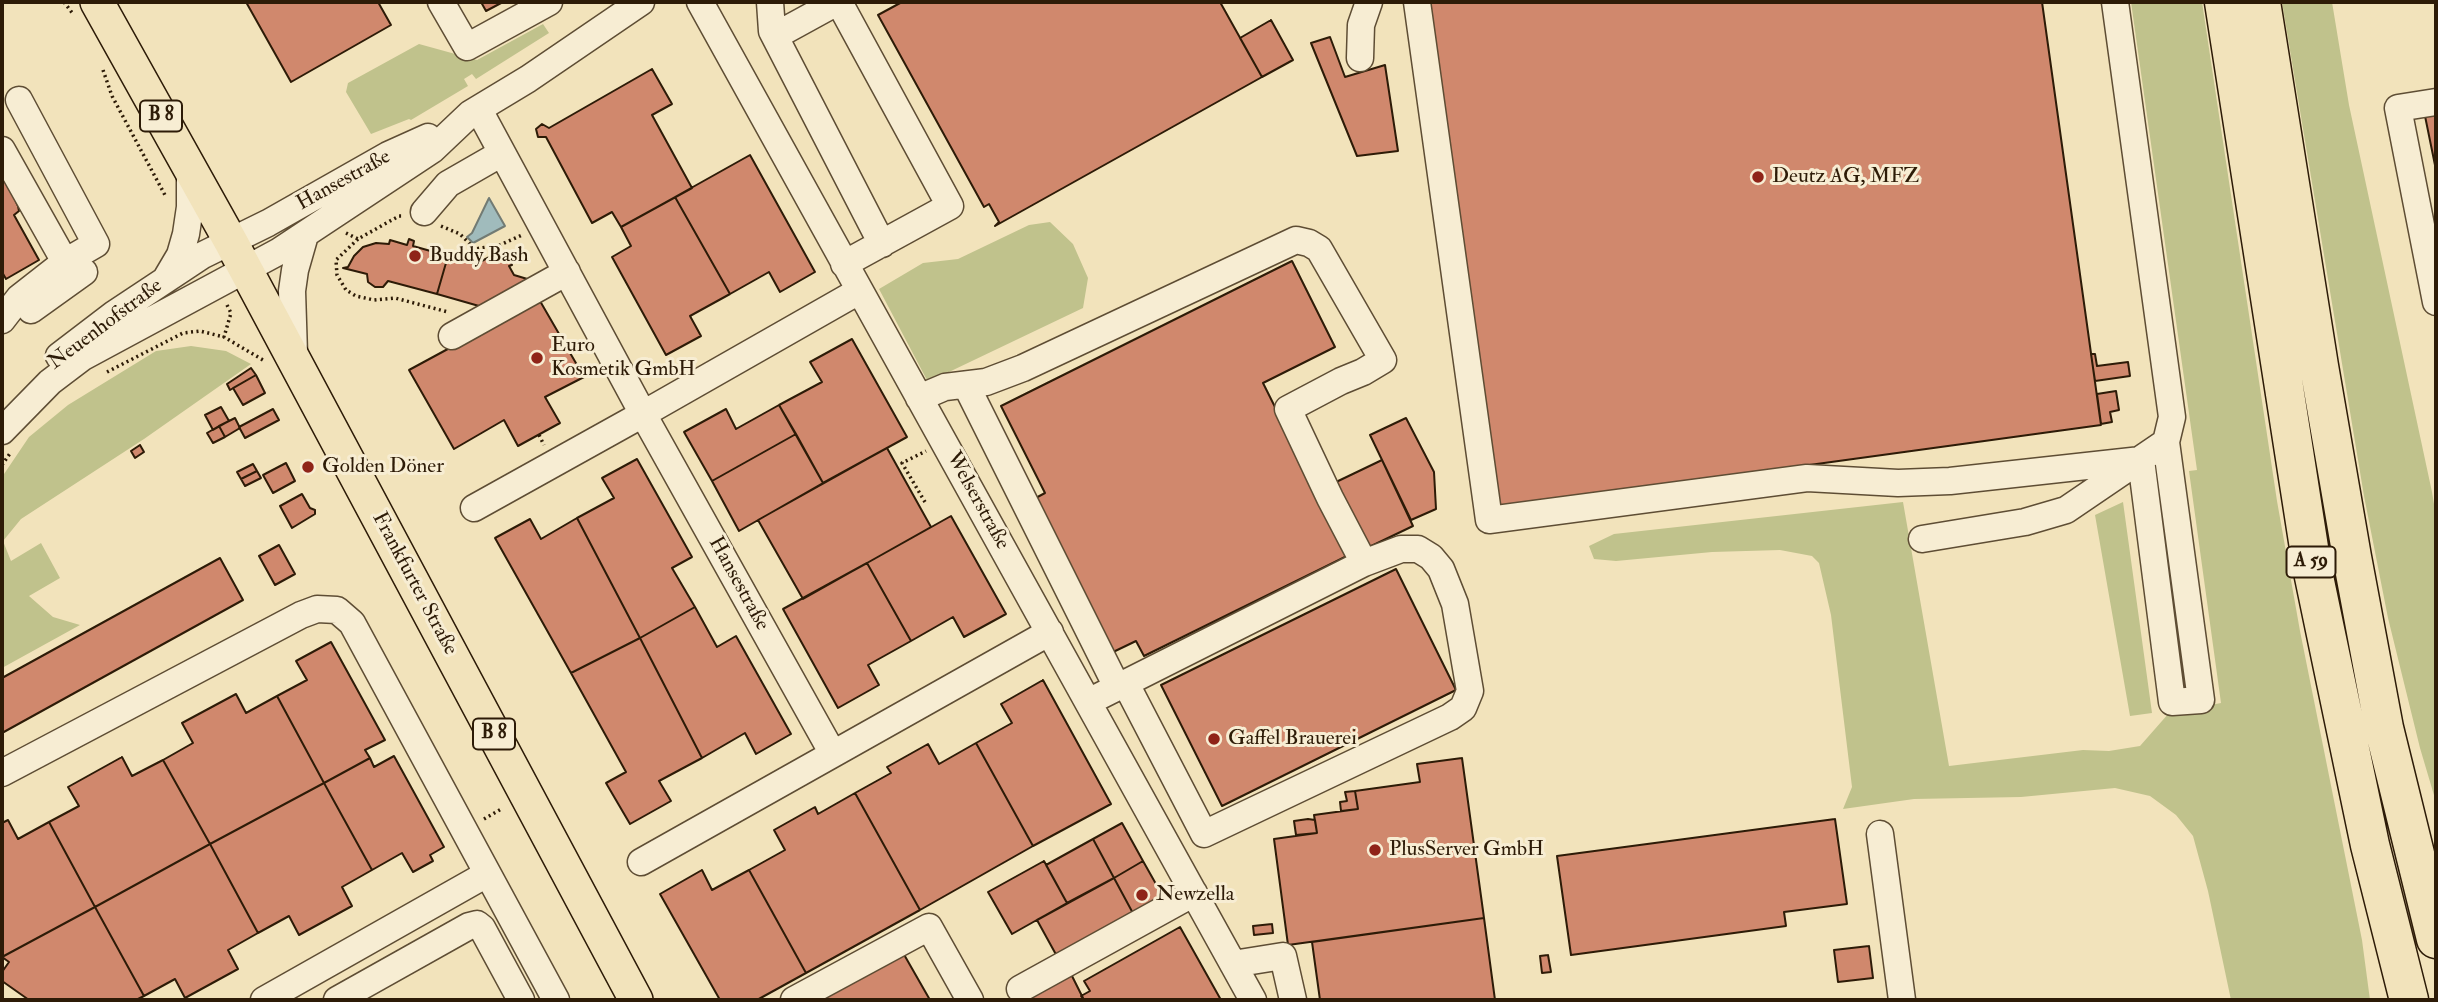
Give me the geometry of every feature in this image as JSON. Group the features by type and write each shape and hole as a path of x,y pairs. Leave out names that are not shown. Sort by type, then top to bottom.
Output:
{"highway":[{"name":"A 59","path":"2224,2 2312,568 2370,845 2409,1000"},
{"name":"A 59","path":"2261,2 2319,366 2384,728 2436,939"},
{"path":"2384,728 2436,853"},
{"path":"2370,845 2381,1000"}],"main road":[{"name":"Frankfurter Straße","path":"88,12 190,169 232,242 636,1000"}],"street":[{"path":"442,2 467,47 549,2"},
{"name":"Hansestraße","path":"247,271 432,150 469,117 641,2"},
{"name":"Welserstraße","path":"700,2 1253,1000"},
{"path":"769,2 772,31 882,244"},
{"path":"775,36 838,2 950,206 844,264"},
{"path":"1360,58 1361,25 1370,2"},
{"path":"1417,2 1489,520 1807,478 1898,483 1950,481 2141,460"},
{"path":"2115,2 2172,416 2166,442 2201,700 2172,702 2141,460"},
{"path":"2,321 26,313 96,244 19,100"},
{"path":"2436,102 2398,108 2436,302"},
{"name":"Hansestraße","path":"469,117 502,153 643,414 833,754"},
{"name":"Hansestraße","path":"232,242 388,155 469,117"},
{"path":"2,149 75,267"},
{"path":"424,217 448,184 502,153"},
{"name":"Frankfurter Straße","path":"166,279 180,256 186,234 190,208 190,169"},
{"name":"Hansestraße","path":"294,360 292,291 305,235"},
{"path":"919,398 945,387 986,382 1023,368 1296,240 1309,243 1318,249 1382,360 1288,409 1329,498 1364,563"},
{"name":"Neuenhofstraße","path":"6,436 22,394 64,351 166,279 232,242"},
{"name":"Neuenhofstraße","path":"6,436 50,382 83,357 247,271"},
{"path":"459,332 567,272"},
{"path":"474,508 859,291"},
{"path":"966,385 1122,685 1204,834 1450,717 1463,708 1470,691 1455,604 1441,569 1431,556 1418,550 1402,550 1364,563 1122,685 1088,702"},
{"path":"1922,538 2025,522 2066,510 2166,442"},
{"path":"2,773 301,615 317,609 337,610 352,623 556,1000"},
{"path":"641,862 1050,632"},
{"path":"1880,834 1902,1000"},
{"path":"264,1000 487,874"},
{"path":"1020,989 1194,893"},
{"path":"337,1000 477,924 482,928 521,1000"},
{"path":"794,1000 929,927 970,1000"},
{"path":"1233,964 1283,956 1293,1000"}],"path":[{"path":"64,2 88,12"},
{"path":"101,64 112,96 168,200"},
{"path":"459,332 457,314 395,298 374,300 356,296 346,289 337,275 336,260 358,239 399,216 424,217 460,234 475,249 500,245 542,228"},
{"path":"344,232 358,239"},
{"path":"105,373 183,333 200,331 224,337"},
{"path":"2,465 6,436"},
{"path":"925,502 902,463 943,442"}],"green space":[{"path":"2131,2 2202,2 2277,501 2300,631 2362,940 2370,1000 2231,1000 2208,891 2193,836 2176,815 2150,796 2115,788 2021,797 1914,799 1843,809 1852,787 1831,615 1819,563 1812,556 1780,550 1712,552 1616,561 1594,559 1589,546 1614,534 1903,502 1949,766 2140,746 2169,713 2221,703 2189,471 2197,470"},
{"path":"2282,2 2332,2 2349,105 2432,492 2436,516 2436,802 2388,618 2364,496"},
{"path":"543,24 549,33 476,79 472,74 464,79 468,86 411,120 371,134 346,92 348,83 419,44 477,60"},
{"path":"1050,222 1073,244 1088,278 1083,308 928,382 879,289 923,263 958,259 1029,225"},
{"path":"191,346 226,351 251,364 144,439 21,519 3,541 11,561 41,543 60,578 29,596 53,617 80,625 2,668 2,477 29,437 68,405 156,351"},
{"path":"2123,502 2152,713 2130,716 2095,515"}],"water":[{"path":"489,198 505,226 473,243 467,237 472,233"}],"building":[{"path":"246,2 378,2 391,25 291,82"},
{"path":"481,2 503,2 486,11"},
{"path":"902,2 1220,2 1262,77 995,226 999,222 989,204 984,207 878,15"},
{"name":"Deutz AG, MFZ","path":"1426,2 2042,2 2101,425 1496,508"},
{"path":"1271,20 1293,60 1262,77 1240,38"},
{"path":"1330,37 1345,77 1385,65 1398,151 1357,156 1311,43"},
{"path":"652,69 672,104 652,115 692,188 621,227 612,212 592,223 546,137 538,137 536,129 542,124 549,128"},
{"path":"2436,114 2436,170 2425,116"},
{"path":"750,155 815,272 780,292 769,272 730,294 675,197"},
{"path":"2,178 8,183 18,206 19,211 14,215 39,260 6,279 2,272"},
{"path":"675,197 730,294 690,316 701,336 666,355 612,257 631,246 621,227"},
{"path":"409,239 414,241 413,246 448,256 437,294 388,281 383,287 375,287 368,282 367,274 343,268 348,267 363,247 376,243 389,244 390,240 407,245"},
{"path":"501,251 507,262 510,261 512,265 509,266 514,275 534,281 486,308 437,294 448,256 476,264"},
{"path":"1292,261 1335,347 1263,383 1349,555 1144,656 1136,641 1109,654 1032,500 1045,493 1001,406"},
{"path":"540,301 584,377 545,397 560,423 518,446 504,420 454,449 409,370"},
{"path":"852,339 907,437 823,483 779,405 822,382 810,362"},
{"path":"2091,354 2095,354 2097,366 2128,362 2130,376 2095,381"},
{"path":"251,368 256,375 230,390 227,384"},
{"path":"256,375 265,393 243,405 233,388"},
{"path":"2116,391 2119,410 2110,412 2112,422 2101,424 2097,394"},
{"path":"779,405 796,434 712,481 684,432 726,409 736,429"},
{"path":"221,407 229,421 213,430 205,415"},
{"path":"273,409 279,420 245,438 239,427"},
{"path":"235,418 240,428 225,437 219,426"},
{"path":"1406,418 1434,472 1436,509 1411,520 1370,435"},
{"path":"219,426 225,437 213,443 207,433"},
{"path":"796,434 823,483 739,531 712,481"},
{"path":"140,445 144,452 135,458 131,451"},
{"path":"887,448 931,527 803,599 758,520"},
{"path":"637,459 692,557 672,568 695,607 640,638 577,518 614,498 602,478"},
{"path":"1382,460 1413,526 1365,549 1334,483"},
{"path":"286,463 295,481 273,493 263,475"},
{"path":"253,464 257,471 241,479 237,472"},
{"path":"257,471 261,478 245,486 241,479"},
{"path":"302,494 310,508 315,510 315,514 292,528 280,506"},
{"path":"951,516 1006,614 964,637 953,617 911,641 867,563"},
{"path":"577,518 640,638 571,673 495,538 530,519 541,539"},
{"path":"279,545 295,574 275,585 259,556"},
{"path":"220,558 243,600 2,733 2,678"},
{"path":"867,563 911,641 868,665 879,685 838,708 783,609"},
{"path":"1396,569 1456,690 1222,806 1161,685"},
{"path":"695,607 717,647 736,636 791,734 756,754 745,733 702,758 640,638"},
{"path":"640,638 702,758 659,781 671,801 630,824 606,783 626,772 571,673"},
{"path":"331,642 385,740 365,750 370,758 324,783 277,696 307,680 296,661"},
{"path":"1043,680 1111,804 1033,846 976,743 1012,723 1001,704"},
{"path":"236,694 246,713 277,696 324,783 210,844 163,760 193,743 182,723"},
{"path":"976,743 1033,846 920,910 855,793 891,773 887,767 928,744 939,764"},
{"path":"394,756 444,847 430,855 433,861 413,872 402,853 372,870 324,783 370,758 374,767"},
{"path":"122,757 132,776 163,760 210,844 95,907 49,822 79,806 68,787"},
{"name":"PlusServer GmbH","path":"1462,758 1484,918 1288,945 1274,839 1317,833 1314,815 1358,809 1355,791 1420,782 1417,764"},
{"path":"324,783 372,870 342,887 352,906 299,935 289,916 258,933 210,844"},
{"path":"1355,791 1358,809 1341,811 1340,802 1347,801 1345,792"},
{"path":"855,793 920,910 806,973 749,870 785,850 774,830 815,807 818,814"},
{"path":"1835,819 1847,904 1784,912 1786,926 1571,955 1557,856"},
{"path":"8,820 18,839 49,822 95,907 2,957 2,823"},
{"path":"1315,820 1317,833 1296,835 1294,821"},
{"path":"1122,823 1143,861 1114,878 1093,839"},
{"path":"1093,839 1114,878 1067,903 1046,865"},
{"path":"210,844 258,933 228,950 238,969 185,998 175,979 144,996 95,907"},
{"path":"1044,861 1067,903 1012,934 988,892"},
{"path":"1143,861 1165,900 1135,917 1114,878"},
{"path":"702,870 712,890 749,870 806,973 757,1000 720,1000 660,894"},
{"path":"1114,878 1135,917 1059,960 1037,920"},
{"path":"95,907 144,996 136,1000 29,1000 2,981 2,972 9,962 2,957"},
{"path":"1484,918 1495,1000 1320,1000 1312,942"},
{"path":"1272,924 1273,933 1254,935 1253,926"},
{"path":"1180,927 1221,1000 1084,1000 1081,996 1090,991 1084,981"},
{"path":"1869,946 1873,978 1838,982 1834,950"},
{"path":"902,951 930,1000 813,1000"},
{"path":"1548,955 1551,972 1542,973 1540,956"},
{"path":"1070,972 1084,1000 1019,1000"}],"place":[{"name":"Deutz AG, MFZ","path":"1758,177"},
{"name":"Buddy Bash","path":"415,256"},
{"name":"Euro Kosmetik GmbH","path":"537,358"},
{"name":"Golden Döner","path":"308,467"},
{"name":"Gaffel Brauerei","path":"1214,739"},
{"name":"PlusServer GmbH","path":"1375,850"},
{"name":"Newzella","path":"1142,895"}]}
